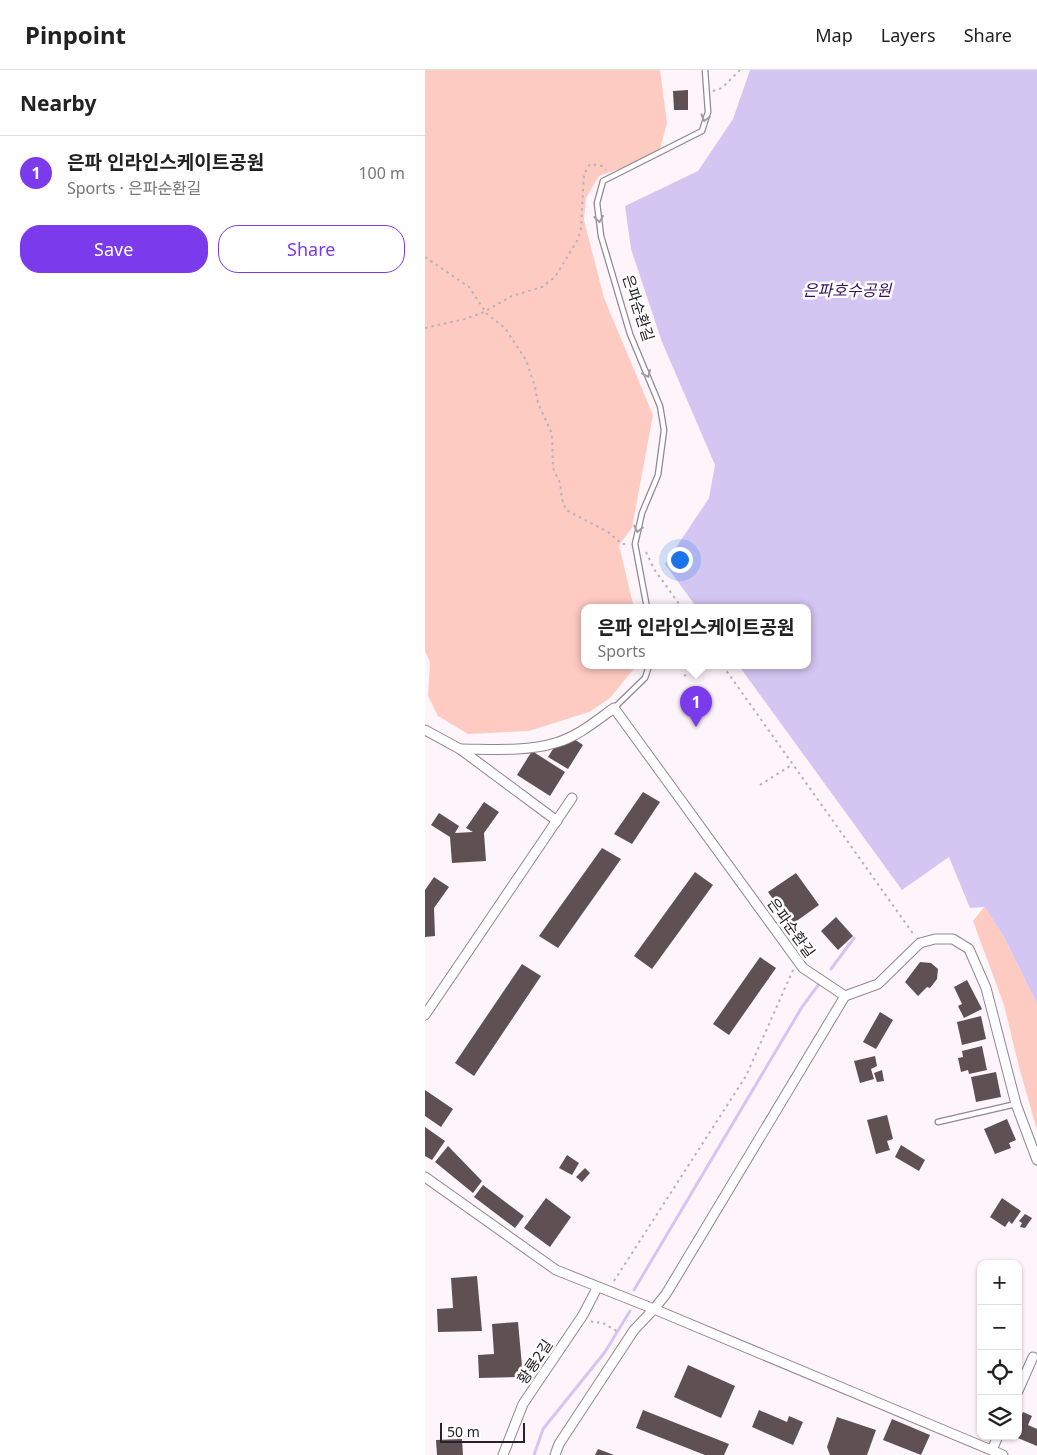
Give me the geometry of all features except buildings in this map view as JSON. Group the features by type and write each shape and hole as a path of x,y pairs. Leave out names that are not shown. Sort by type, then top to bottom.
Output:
{"street":[{"path":"460,749 523,748 555,743 574,734 615,708"},
{"name":"은파순환길","path":"615,708 803,968 845,996"},
{"path":"425,730 460,749 557,821"},
{"path":"425,1014 572,798"},
{"path":"555,1455 559,1444 634,1330 666,1294 845,996 877,984 920,943 935,939 953,939 969,949 995,1016 1016,1104 1037,1160"},
{"path":"425,1177 556,1270 1003,1455"},
{"name":"황룡2길","path":"503,1455 523,1404 583,1315 597,1288"},
{"path":"1022,1382 1033,1357"},
{"path":"992,1450 996,1440"}],"lane":[{"name":"은파순환길","path":"646,604 635,544 642,513 658,475 664,430 660,406 630,334 601,236 597,203 603,181 701,131 708,112 705,70"},
{"path":"615,708 645,678 648,669"},
{"path":"938,1122 1016,1104"}],"path":[{"path":"707,93 722,88 740,70"},
{"path":"425,328 465,319 485,311 512,296 542,287 555,277 578,239 581,228 584,174 590,164 602,166 614,176"},
{"path":"425,257 469,287 485,311 505,328 526,360 538,403 552,434 553,468 560,483 562,500 566,510 608,532 623,544 635,544"},
{"path":"637,538 654,568 679,604"},
{"path":"684,676 695,669"},
{"path":"725,669 920,943"},
{"path":"760,784 793,764"},
{"path":"607,1292 746,1076 797,960"},
{"path":"594,1324 601,1322 623,1335"}],"shaded area":[{"path":"425,70 660,70 667,123 660,149 641,161 599,176 586,198 584,220 604,298 653,415 632,528 619,545 633,604 581,604 581,669 634,669 610,698 589,712 529,731 468,734 438,716 428,696 430,662 425,651"},
{"path":"985,906 1004,937 1037,1004 1037,1130 1004,1005 973,921"}],"water":[{"name":"은파호수공원","path":"750,70 1037,70 1037,1004 1004,937 985,907 970,908 949,857 902,890 741,669 811,669 811,604 694,604 665,564 709,498 715,465 662,342 631,249 625,206 698,171 733,119"}],"waterway":[{"path":"831,969 854,938"},
{"path":"634,1290 802,1007 819,984"},
{"path":"534,1455 543,1429 605,1352 630,1311"}],"place":[{"name":"은파 인라인스케이트공원","path":"696,727"}]}
